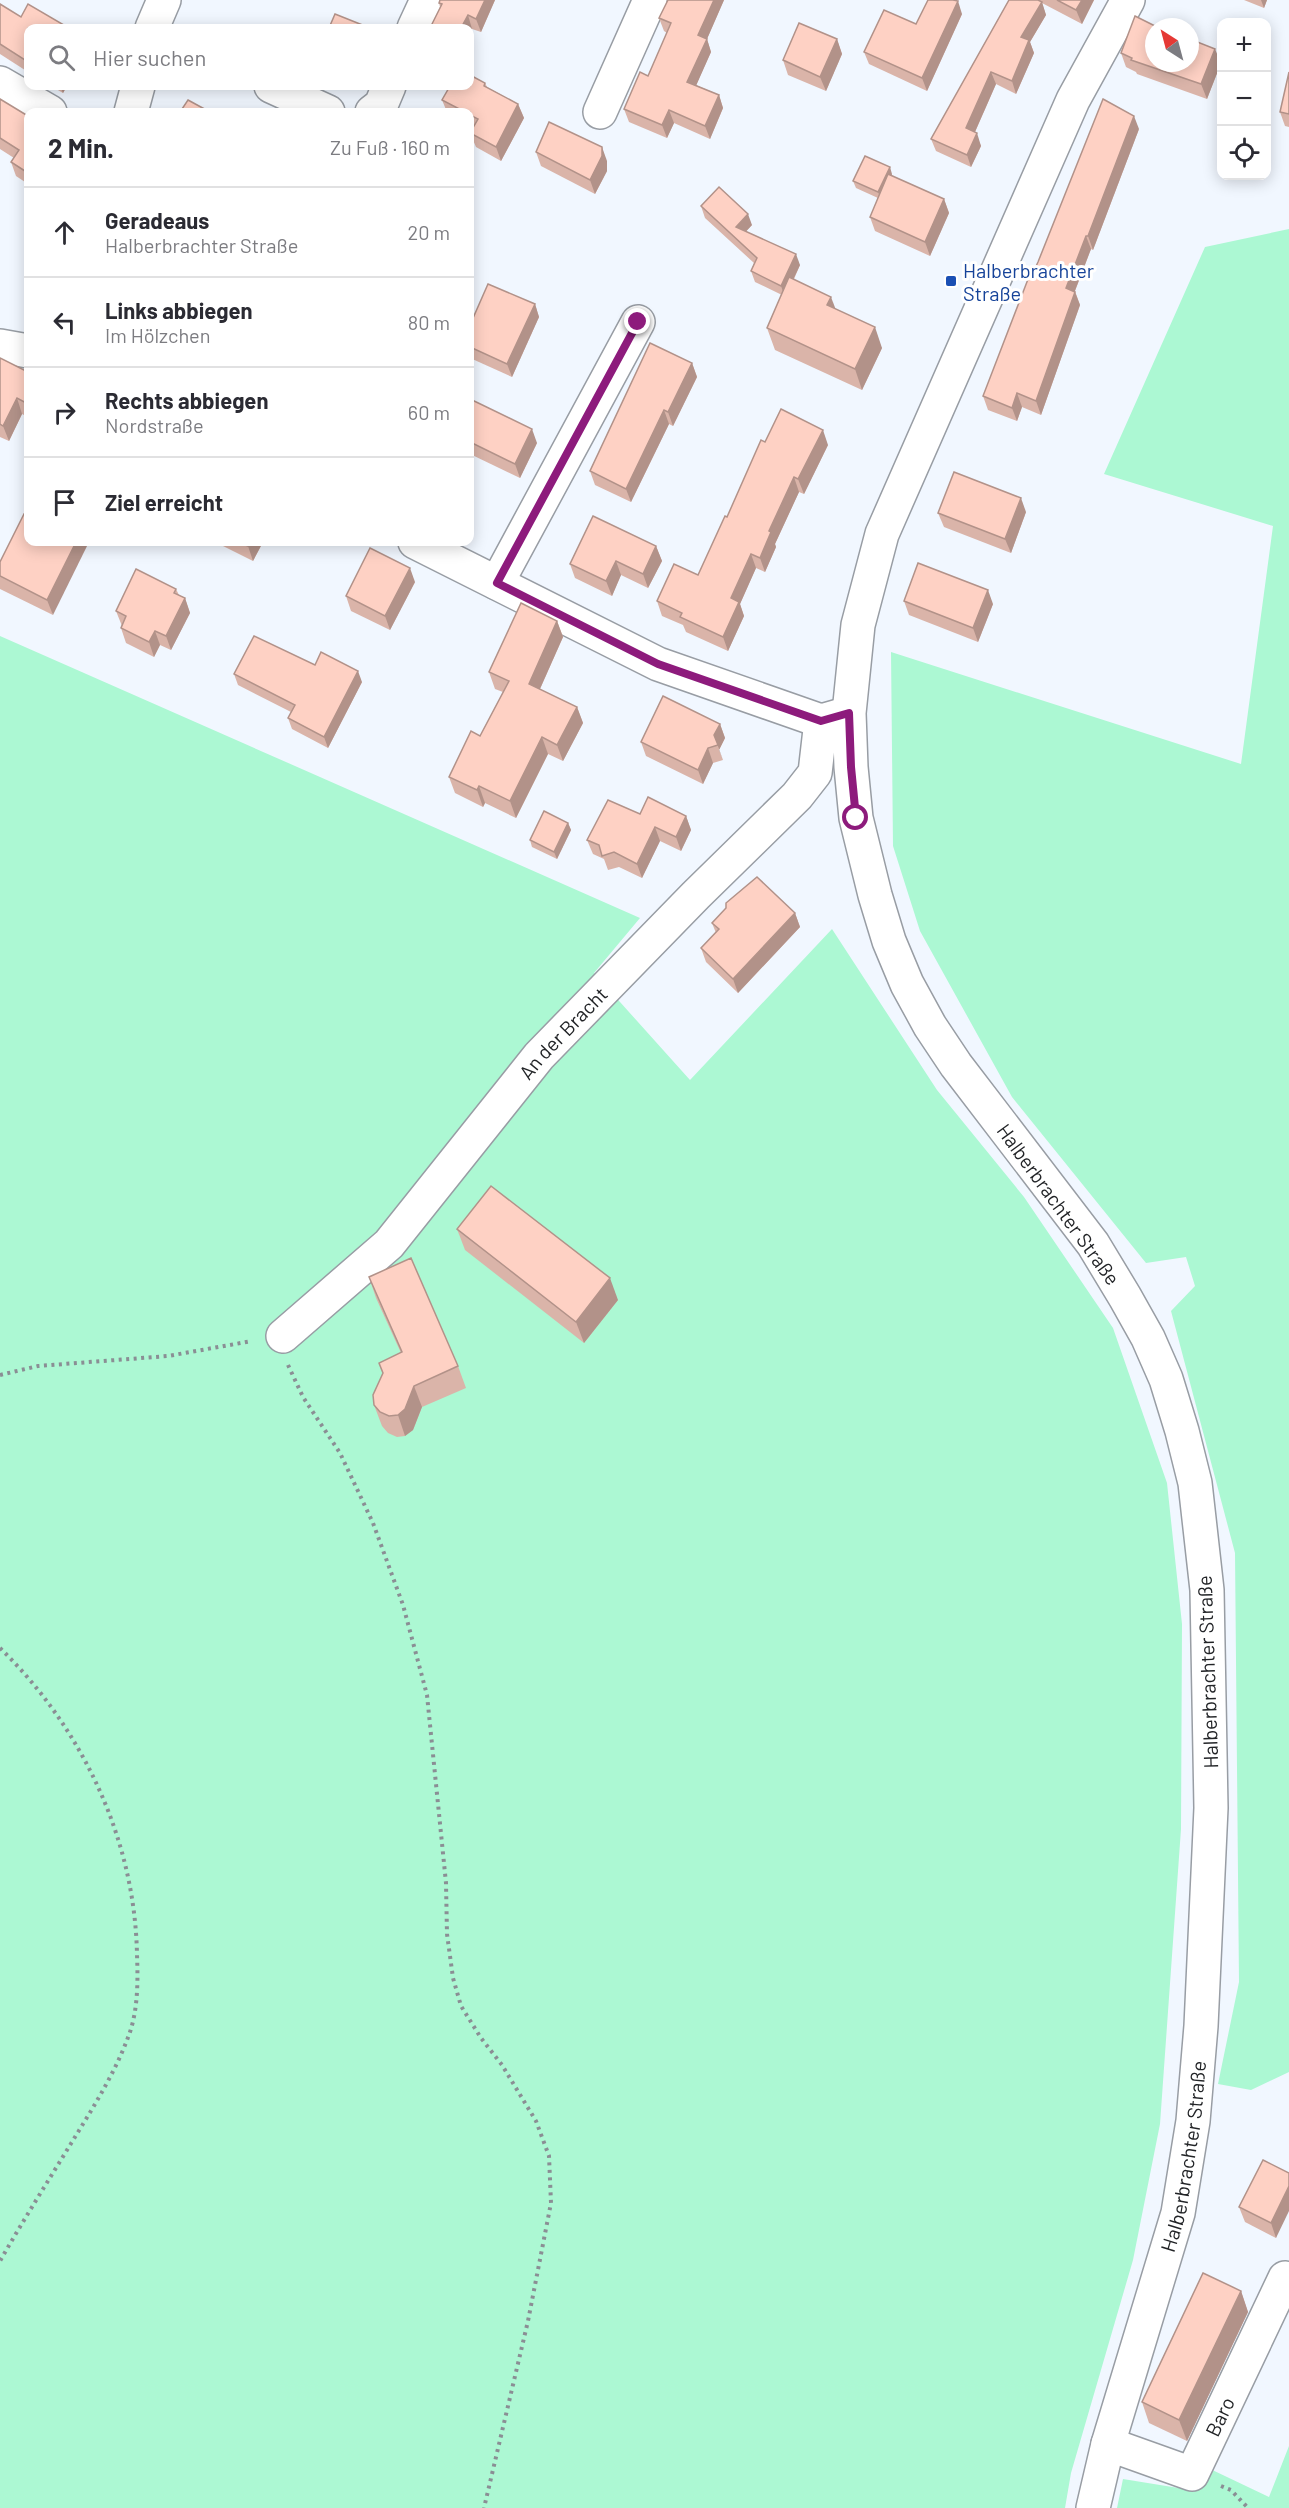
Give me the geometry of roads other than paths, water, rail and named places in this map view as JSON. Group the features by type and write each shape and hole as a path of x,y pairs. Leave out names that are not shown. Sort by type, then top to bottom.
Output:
{"main road":[{"path":"154,24 164,0"},
{"path":"416,24 427,0"},
{"path":"600,112 650,0"},
{"name":"Halberbrachter Straße","path":"1093,2508 1108,2444 1178,2213 1193,2121 1201,2026 1211,1808 1207,1590 1195,1484 1166,1379 1148,1338 1125,1297 1093,1244 956,1065 930,1026 907,984 889,941 875,895 856,818 851,767 835,717 882,534 1073,100 1128,0"},
{"path":"0,83 43,108"},
{"path":"132,108 137,90"},
{"path":"280,90 319,108"},
{"path":"377,108 381,105 387,90"},
{"path":"497,583 638,322"},
{"path":"0,346 24,350"},
{"path":"423,546 658,664 835,717"},
{"name":"An der Bracht","path":"283,1336 389,1244 539,1056 796,796 815,773 835,717"},
{"name":"Baro","path":"1108,2444 1192,2474 1285,2278"}],"place":[{"name":"Halberbrachter Straße","path":"951,281"}]}
